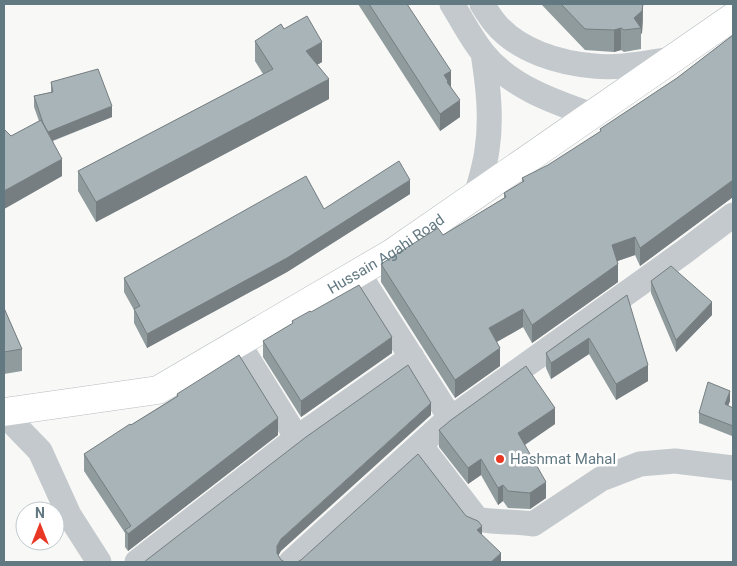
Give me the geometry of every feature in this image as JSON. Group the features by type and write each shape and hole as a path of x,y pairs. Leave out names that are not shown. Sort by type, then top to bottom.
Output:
{"main road":[{"name":"Hussain Agahi Road","path":"4,413 158,390 392,253 733,18"}],"street":[{"path":"452,4 483,53 518,83 557,102 592,115"},
{"path":"482,4 495,23 536,53 594,66 623,66 674,59"},
{"path":"476,196 487,151 489,133 488,86 483,53"},
{"path":"291,562 451,419 733,215"},
{"path":"358,273 451,419"},
{"path":"238,343 297,438"},
{"path":"137,562 297,438 412,357"},
{"path":"4,413 40,451 69,515 99,562"},
{"path":"420,445 477,519 492,522 514,521 533,524 601,479 640,464 675,461 733,468"}],"building":[{"path":"369,4 407,4 451,71 444,75 460,100 440,114"},
{"path":"561,4 643,4 642,11 634,18 641,28 624,30 621,28 614,30 585,29"},
{"path":"307,16 322,42 306,51 329,79 96,202 78,171 273,69 255,41 281,24 284,29"},
{"path":"733,35 733,180 640,248 635,237 612,245 618,264 532,325 523,309 489,328 500,348 455,380 381,264 438,228 443,235 506,197 504,193 524,181 522,178 548,165 601,131 600,129 677,78"},
{"path":"98,69 112,106 48,132 34,96 53,92 51,82"},
{"path":"41,120 62,159 4,191 4,129 11,136"},
{"path":"399,161 410,180 287,258 147,334 134,309 140,306 124,278 306,176 324,209"},
{"path":"671,266 712,302 676,340 651,281"},
{"path":"359,285 392,337 301,401 263,341 293,323 292,321"},
{"path":"627,295 648,365 616,384 589,338 551,363 546,353"},
{"path":"4,308 22,349 4,352"},
{"path":"239,355 278,418 128,534 125,530 131,526 84,454 178,396 177,394"},
{"path":"408,365 431,403 281,539 277,546 277,553 281,560 285,562 144,562 306,437"},
{"path":"526,366 555,408 518,433 546,482 530,493 508,491 503,485 498,488 481,459 468,468 439,430"},
{"path":"708,382 730,391 725,404 733,408 733,426 699,413"},
{"path":"418,454 466,516 478,521 482,526 477,530 501,553 491,562 297,562 301,560"}],"place":[{"name":"Hashmat Mahal","path":"500,459"}]}
